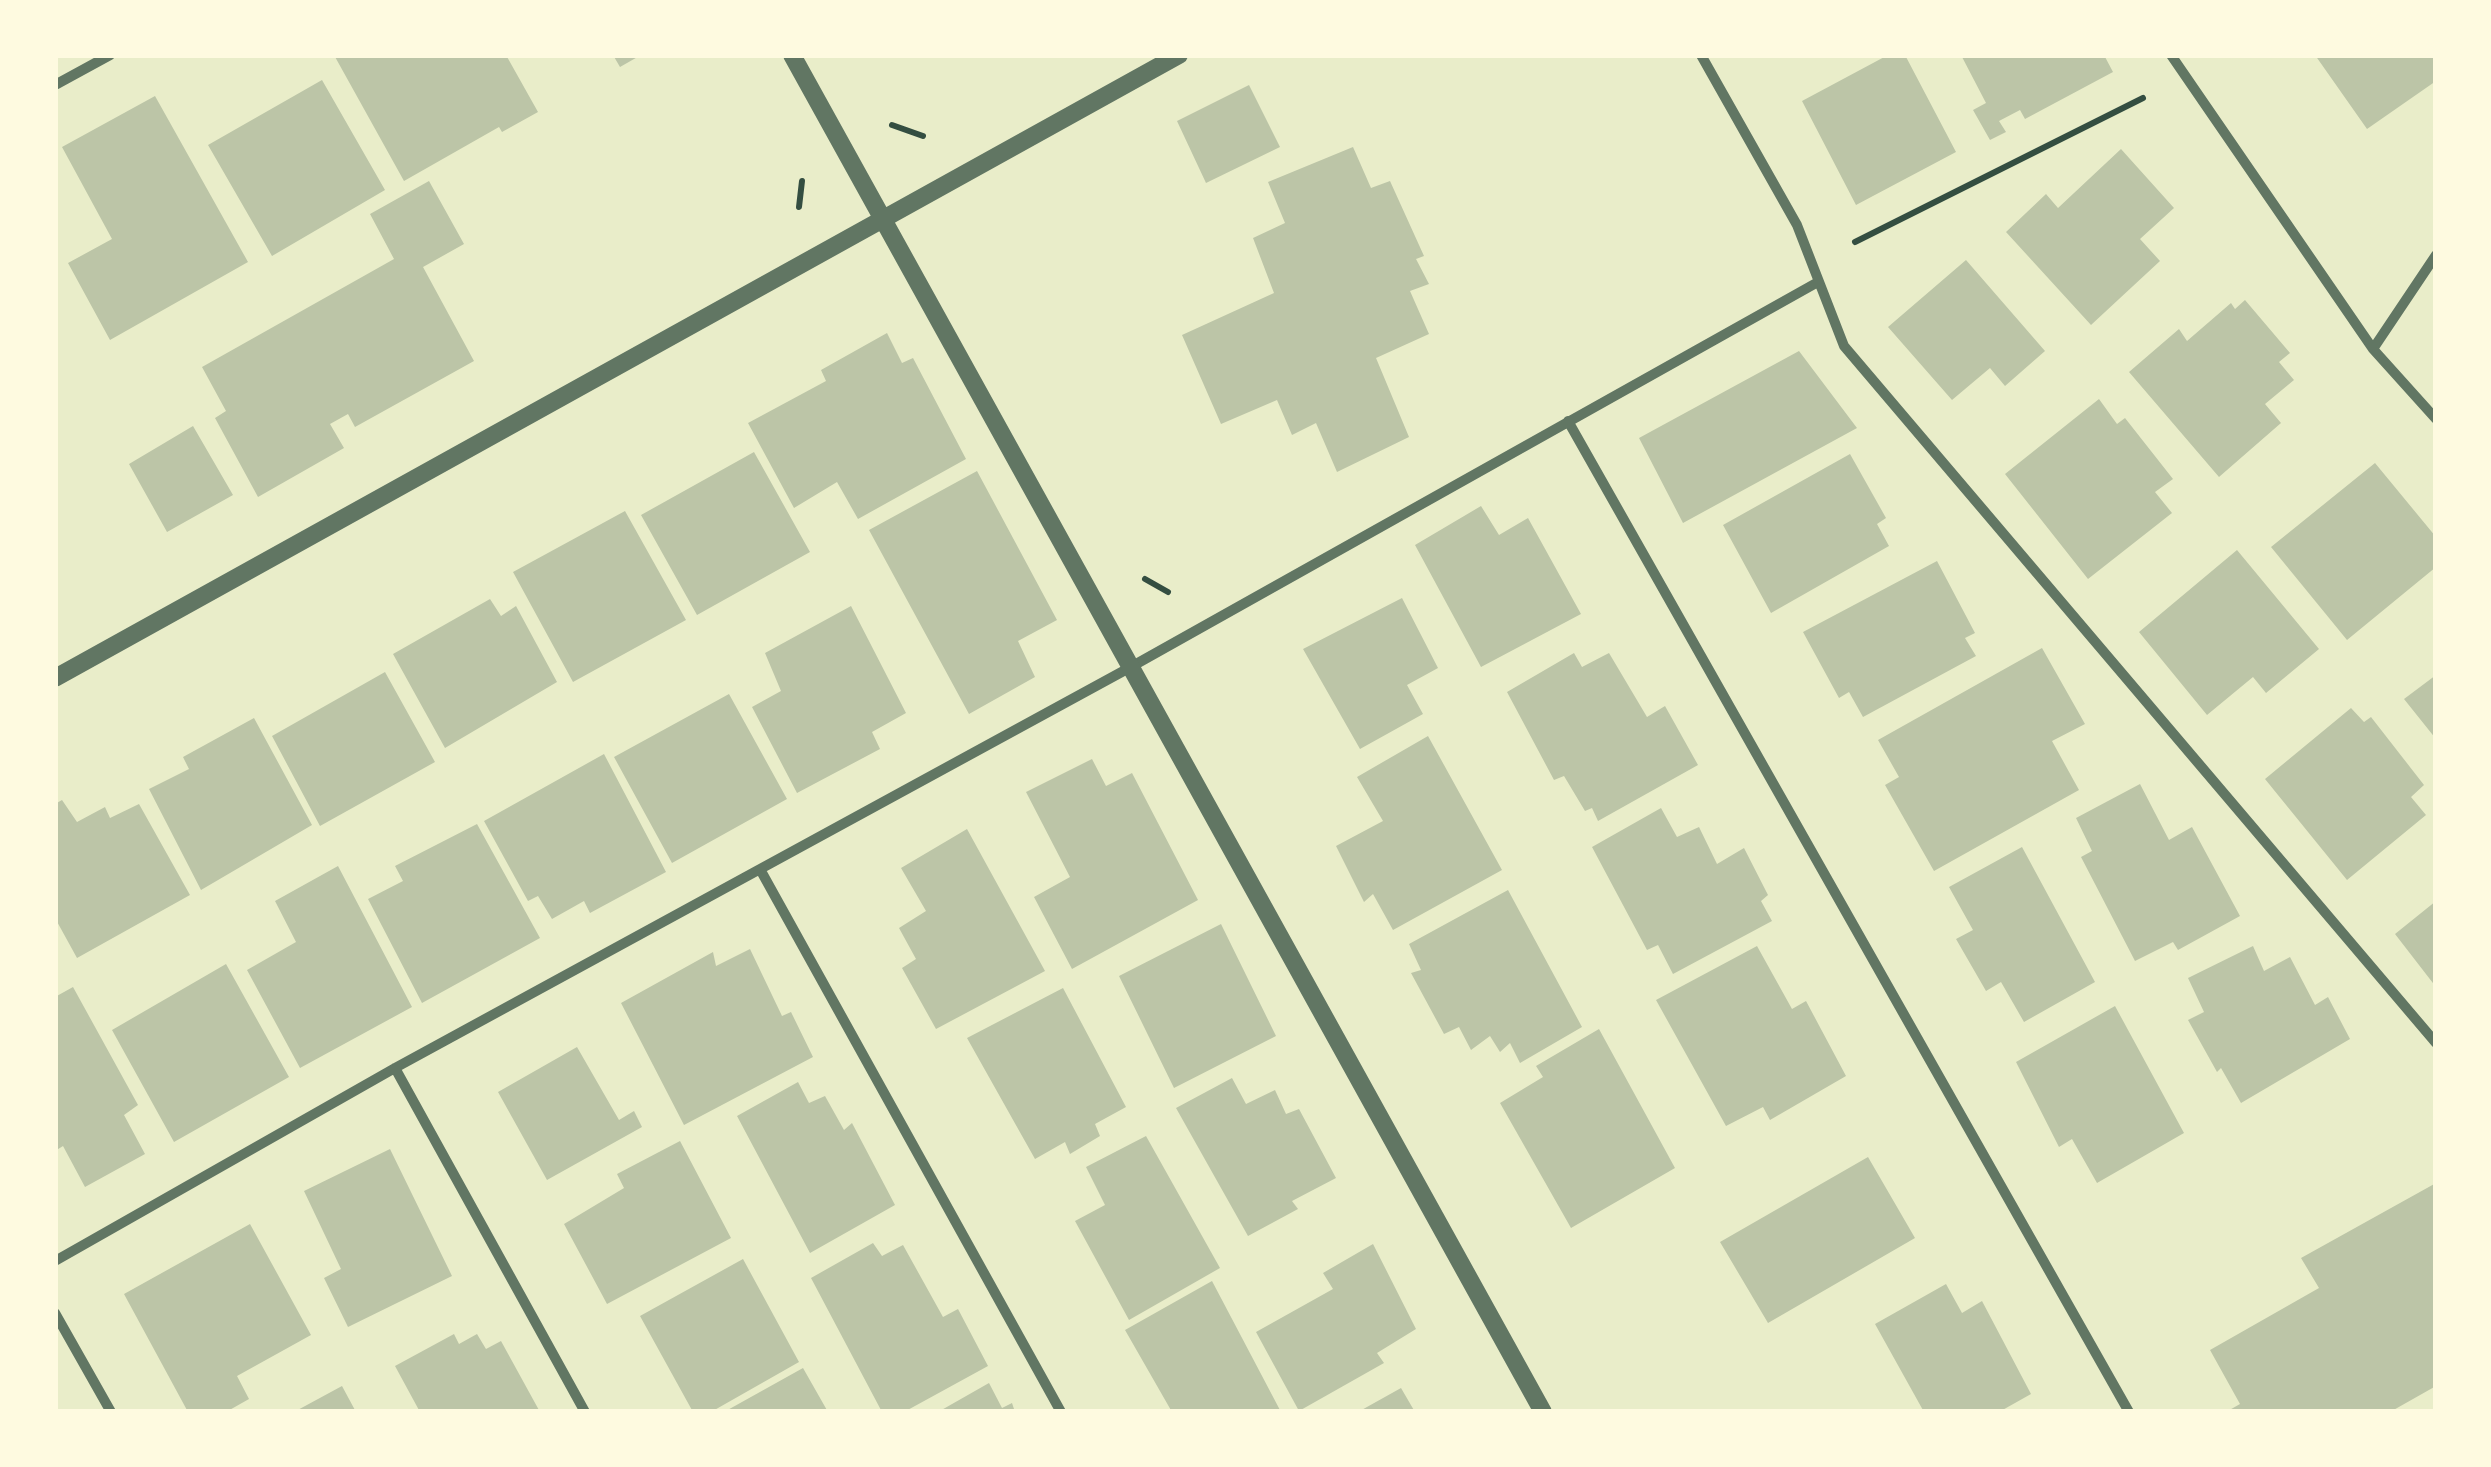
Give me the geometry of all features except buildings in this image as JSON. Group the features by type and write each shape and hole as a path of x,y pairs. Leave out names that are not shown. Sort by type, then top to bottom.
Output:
{"street":[{"path":"55,85 110,55"},
{"path":"792,55 1543,1412"},
{"path":"55,678 1180,55"},
{"path":"1701,55 1797,225 1844,346 2436,1043"},
{"path":"2171,55 2373,350 2436,419"},
{"path":"2373,350 2436,255"},
{"path":"55,1261 395,1068 1129,668 1818,282"},
{"path":"1568,421 2129,1412"},
{"path":"761,871 1061,1412"},
{"path":"395,1068 585,1412"},
{"path":"55,1312 111,1412"}],"path":[{"path":"1818,282 1861,235 2185,78"},
{"path":"881,121 932,139 951,181"}]}
